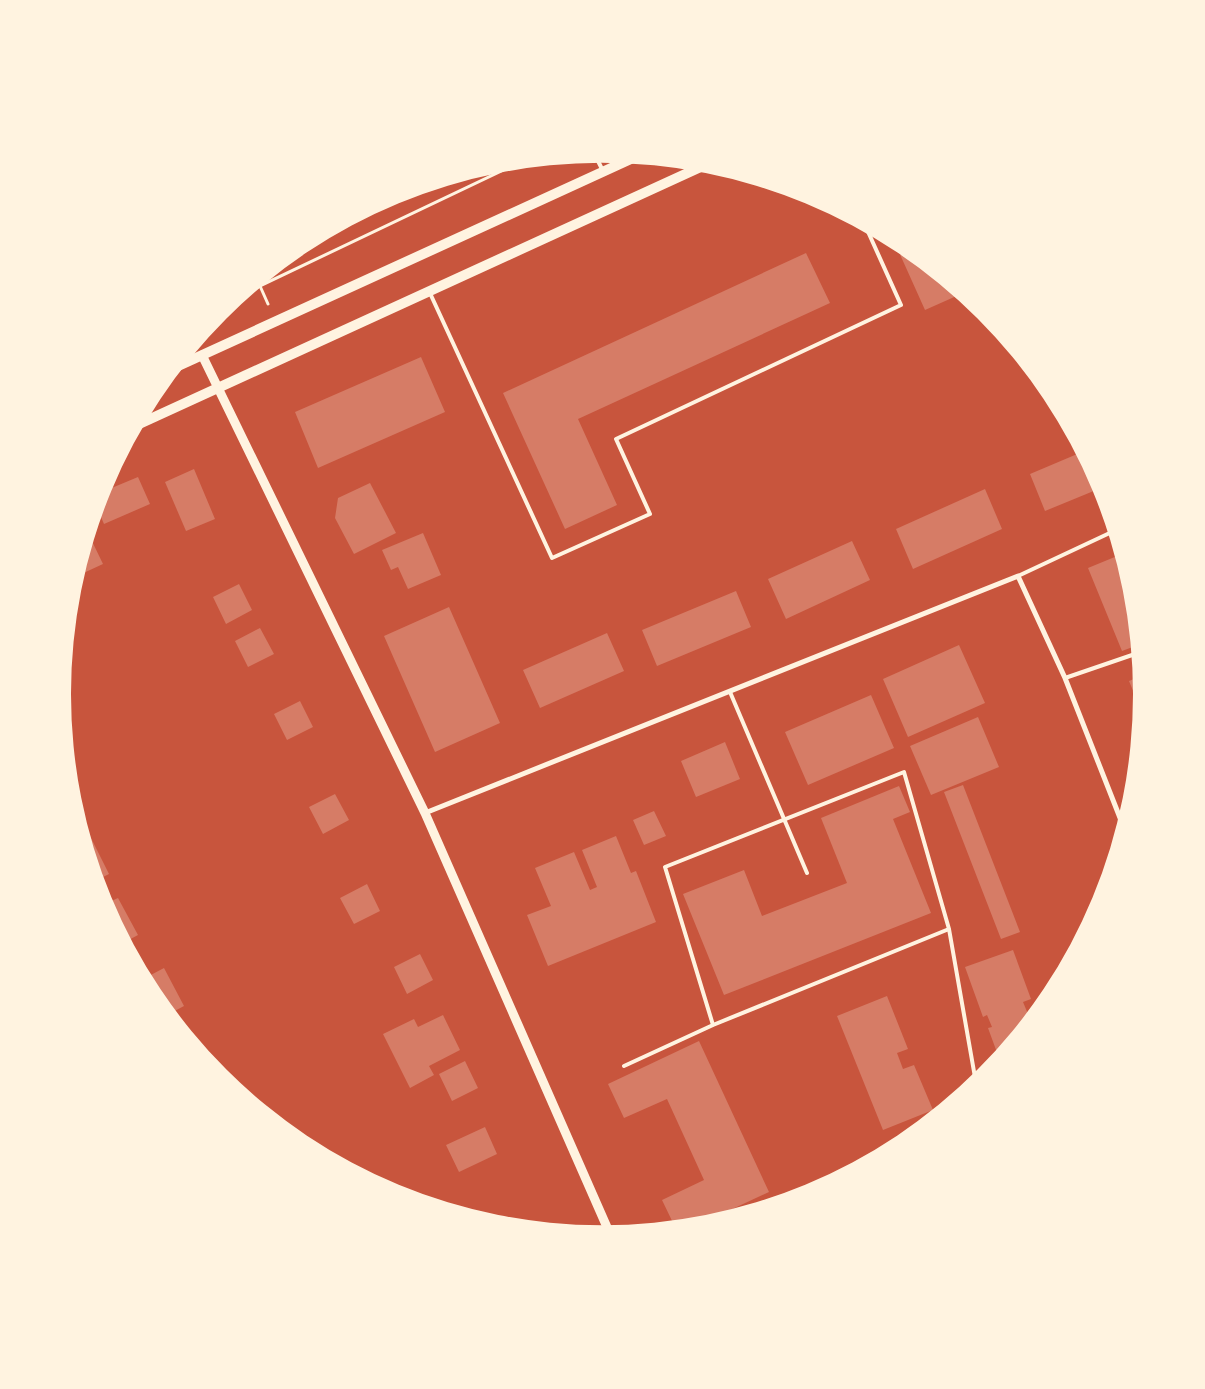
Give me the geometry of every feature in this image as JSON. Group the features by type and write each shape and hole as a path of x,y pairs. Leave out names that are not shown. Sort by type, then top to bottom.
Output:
{"main road":[{"path":"189,361 620,164"},
{"path":"148,420 692,171"}],"street":[{"path":"202,355 425,813 606,1226"},
{"path":"425,813 1018,576 1065,678 1120,817"}],"lane":[{"path":"599,163 603,171"},
{"path":"429,291 552,558 650,514 616,439 901,305 869,235"},
{"path":"1018,576 1109,533"},
{"path":"1065,678 1133,656"},
{"path":"730,692 807,873"},
{"path":"713,1025 665,867 904,772 949,929 974,1074"},
{"path":"624,1066 713,1025 949,929"}],"path":[{"path":"268,282 495,174"}],"building":[{"path":"806,253 830,303 578,419 617,505 565,529 503,393"},
{"path":"900,254 955,297 925,310"},
{"path":"421,357 445,412 318,468 295,412"},
{"path":"1076,454 1093,491 1045,511 1030,474"},
{"path":"194,469 215,519 186,531 165,482"},
{"path":"138,477 150,504 104,524 101,518 114,487"},
{"path":"370,483 396,533 354,554 335,518 338,498"},
{"path":"985,489 1002,529 913,569 896,529"},
{"path":"423,533 441,575 408,589 398,567 391,570 382,550"},
{"path":"852,541 870,580 786,619 768,579"},
{"path":"93,543 103,564 85,572"},
{"path":"1116,557 1124,591 1132,647 1122,651 1088,568"},
{"path":"239,584 252,610 226,624 213,597"},
{"path":"736,591 751,627 657,666 642,630"},
{"path":"449,607 500,723 435,752 384,636"},
{"path":"260,628 274,654 248,667 235,641"},
{"path":"607,633 624,671 540,708 523,670"},
{"path":"959,645 985,703 908,737 883,679"},
{"path":"1134,679 1134,693 1129,681"},
{"path":"871,695 894,748 808,785 785,732"},
{"path":"300,701 313,727 287,740 274,714"},
{"path":"978,717 999,767 931,795 910,746"},
{"path":"725,742 740,779 696,797 681,761"},
{"path":"963,785 1020,932 1001,939 944,792"},
{"path":"899,786 910,812 893,819 931,913 724,995 683,894 744,870 762,916 847,883 821,818"},
{"path":"335,794 349,820 323,834 309,807"},
{"path":"654,811 666,836 644,845 633,820"},
{"path":"616,836 631,873 636,871 656,922 548,966 527,915 551,906 535,868 574,852 590,890 597,887 582,850"},
{"path":"91,837 109,874 104,877"},
{"path":"367,884 380,911 354,924 340,898"},
{"path":"118,898 138,935 131,939 113,900"},
{"path":"1013,950 1031,999 1023,1002 1028,1013 996,1051 988,1028 992,1027 987,1015 983,1017 965,967"},
{"path":"420,954 433,980 407,994 394,967"},
{"path":"164,968 184,1006 176,1010 151,975"},
{"path":"887,996 908,1049 897,1053 903,1069 914,1065 933,1110 883,1130 837,1016"},
{"path":"443,1015 460,1050 429,1066 434,1075 410,1088 383,1034 414,1019 418,1027"},
{"path":"699,1041 769,1192 729,1211 672,1221 662,1200 704,1180 667,1099 624,1118 608,1084"},
{"path":"465,1061 478,1088 452,1101 439,1074"},
{"path":"485,1127 497,1154 459,1172 446,1145"}]}
